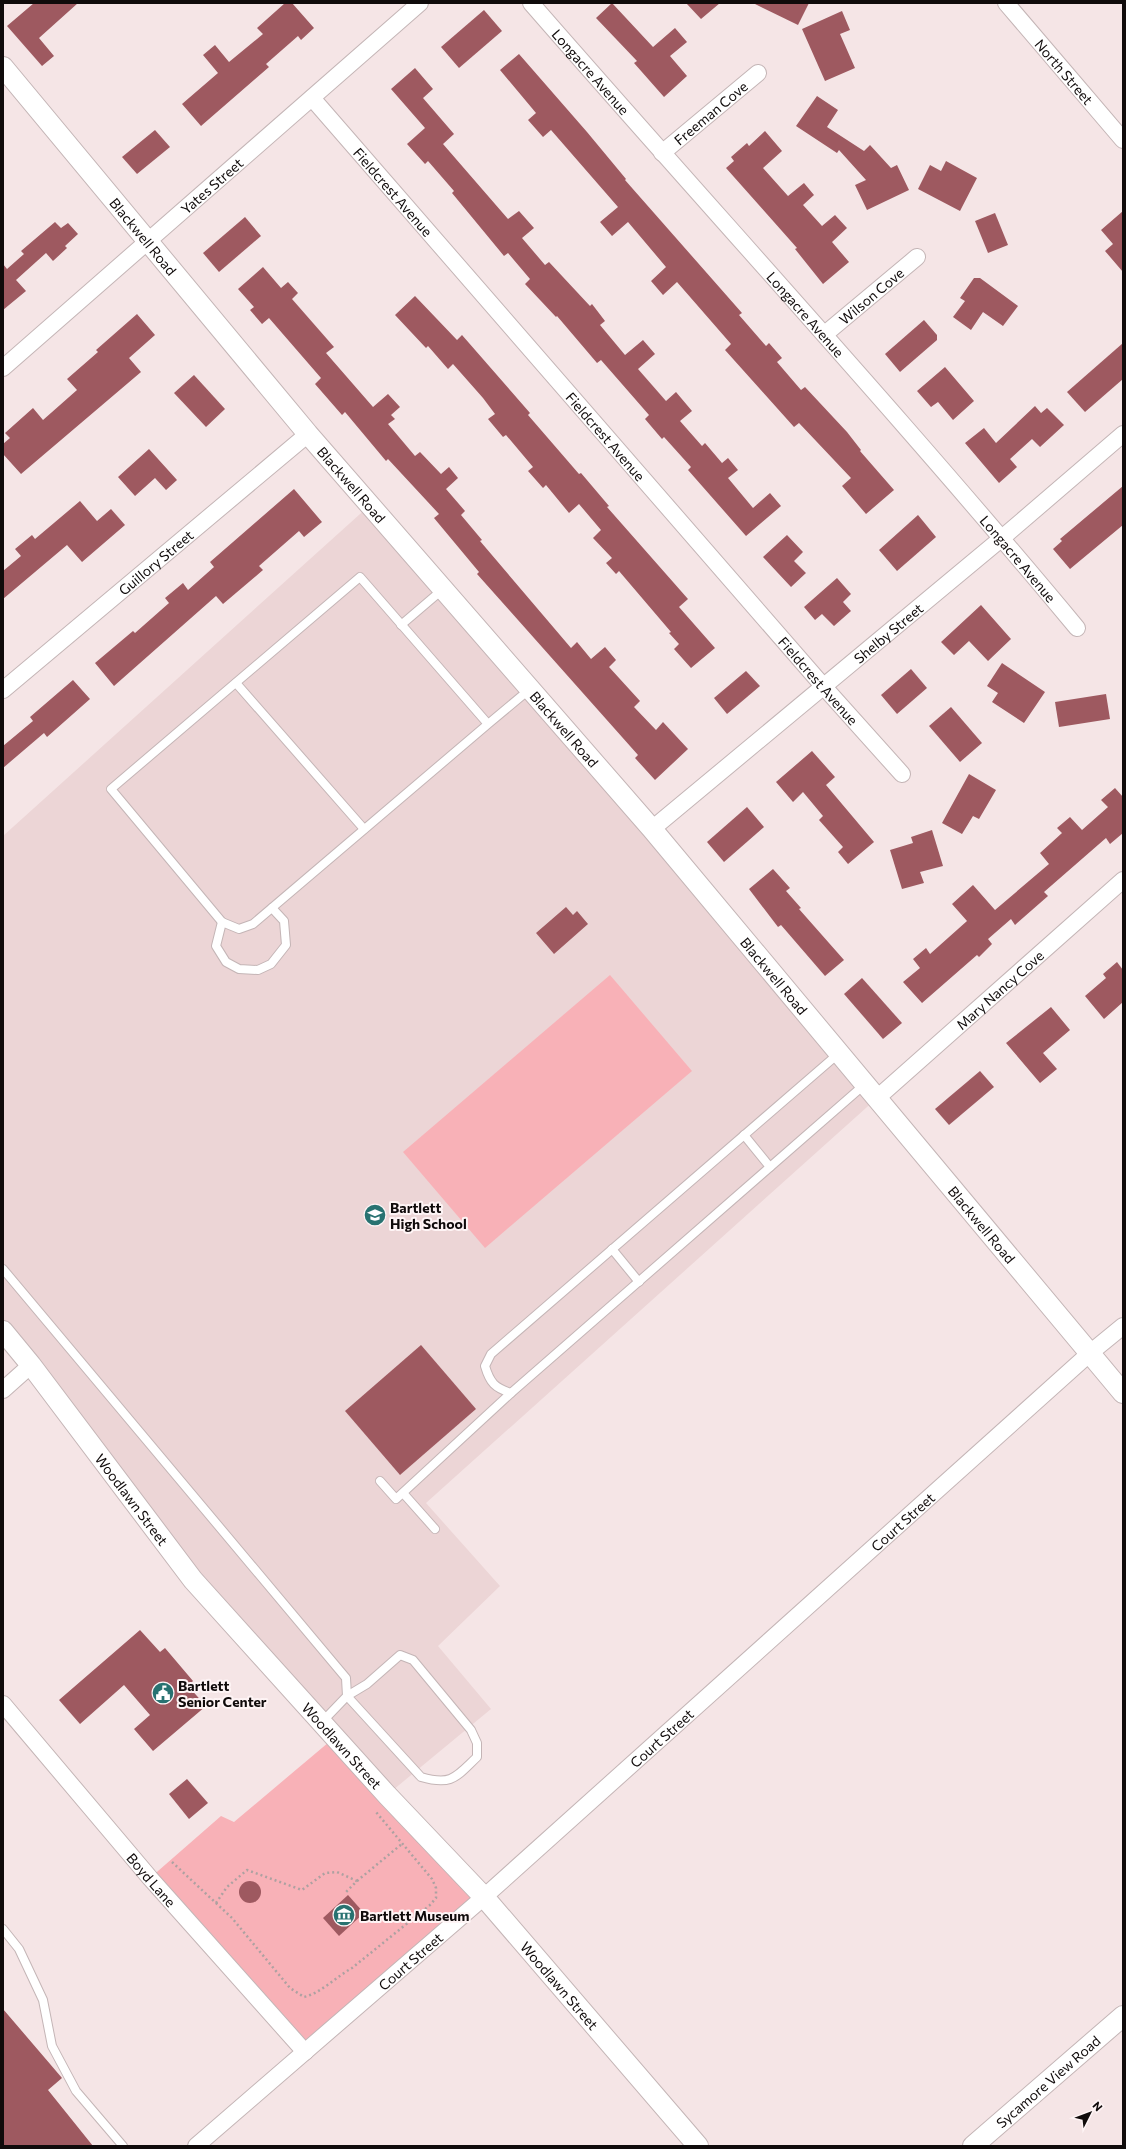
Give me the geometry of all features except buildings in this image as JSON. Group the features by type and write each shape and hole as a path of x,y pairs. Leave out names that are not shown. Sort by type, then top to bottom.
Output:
{"street":[{"name":"Yates Street","path":"3,368 147,240 420,3"},
{"name":"Longacre Avenue","path":"531,3 662,153 825,334 1002,538 1077,628"},
{"name":"North Street","path":"1006,3 1123,140"},
{"name":"Blackwell Road","path":"3,67 308,434 442,590 652,829 838,1054 1123,1392"},
{"name":"Freeman Cove","path":"662,153 758,73"},
{"name":"Fieldcrest Avenue","path":"312,98 824,687 902,774"},
{"name":"Wilson Cove","path":"825,334 917,257"},
{"name":"Guillory Street","path":"3,690 308,434"},
{"name":"Shelby Street","path":"652,829 1002,538 1123,434"},
{"name":"Mary Nancy Cove","path":"870,1092 1123,880"},
{"name":"Court Street","path":"196,2146 484,1897 1090,1353 1123,1326"},
{"name":"Woodlawn Street","path":"3,1331 31,1365 194,1580 322,1722 484,1897 698,2146"},
{"path":"3,1390 31,1365"},
{"name":"Boyd Lane","path":"3,1704 150,1878 305,2052"},
{"name":"Sycamore View Road","path":"973,2146 1123,2016"}],"lane":[{"path":"488,724 360,577 111,789 222,922 239,929 253,924 530,689"},
{"path":"401,625 442,590"},
{"path":"236,683 364,829"},
{"path":"222,922 216,946 226,962 239,969 258,970 271,964 286,945 284,921 272,908"},
{"path":"511,1393 499,1389 489,1378 485,1366 491,1354 838,1054"},
{"path":"380,1481 396,1499 511,1393 770,1167 870,1092"},
{"path":"744,1135 770,1167"},
{"path":"612,1249 639,1282"},
{"path":"3,1269 346,1678 347,1696 421,1777 437,1782 453,1779 477,1757 477,1743 471,1730 413,1660 400,1655 367,1684 347,1696 322,1722"},
{"path":"403,1493 435,1529"},
{"path":"3,1929 20,1949 40,1994 52,2046 76,2091 123,2146"}],"path":[{"path":"172,1862 232,1918 290,1988 304,1997 313,1995 338,1976 352,1968 430,1905 436,1898 436,1888 432,1879 374,1809"},
{"path":"346,1892 357,1881 403,1844"},
{"path":"216,1903 228,1887 247,1870 302,1890 325,1873 337,1872 357,1881"}],"shaded area":[{"name":"Bartlett High School","path":"370,505 876,1099 426,1503 500,1586 438,1646 491,1709 387,1795 193,1580 3,1331 3,836"},
{"path":"610,975 692,1071 485,1248 403,1152"},
{"path":"335,1737 484,1897 305,2052 150,1878 221,1816 234,1822"}],"place":[{"name":"Bartlett High School","path":"375,1215"},
{"name":"Bartlett Senior Center","path":"163,1693"},
{"name":"Bartlett Museum","path":"344,1915"}]}
